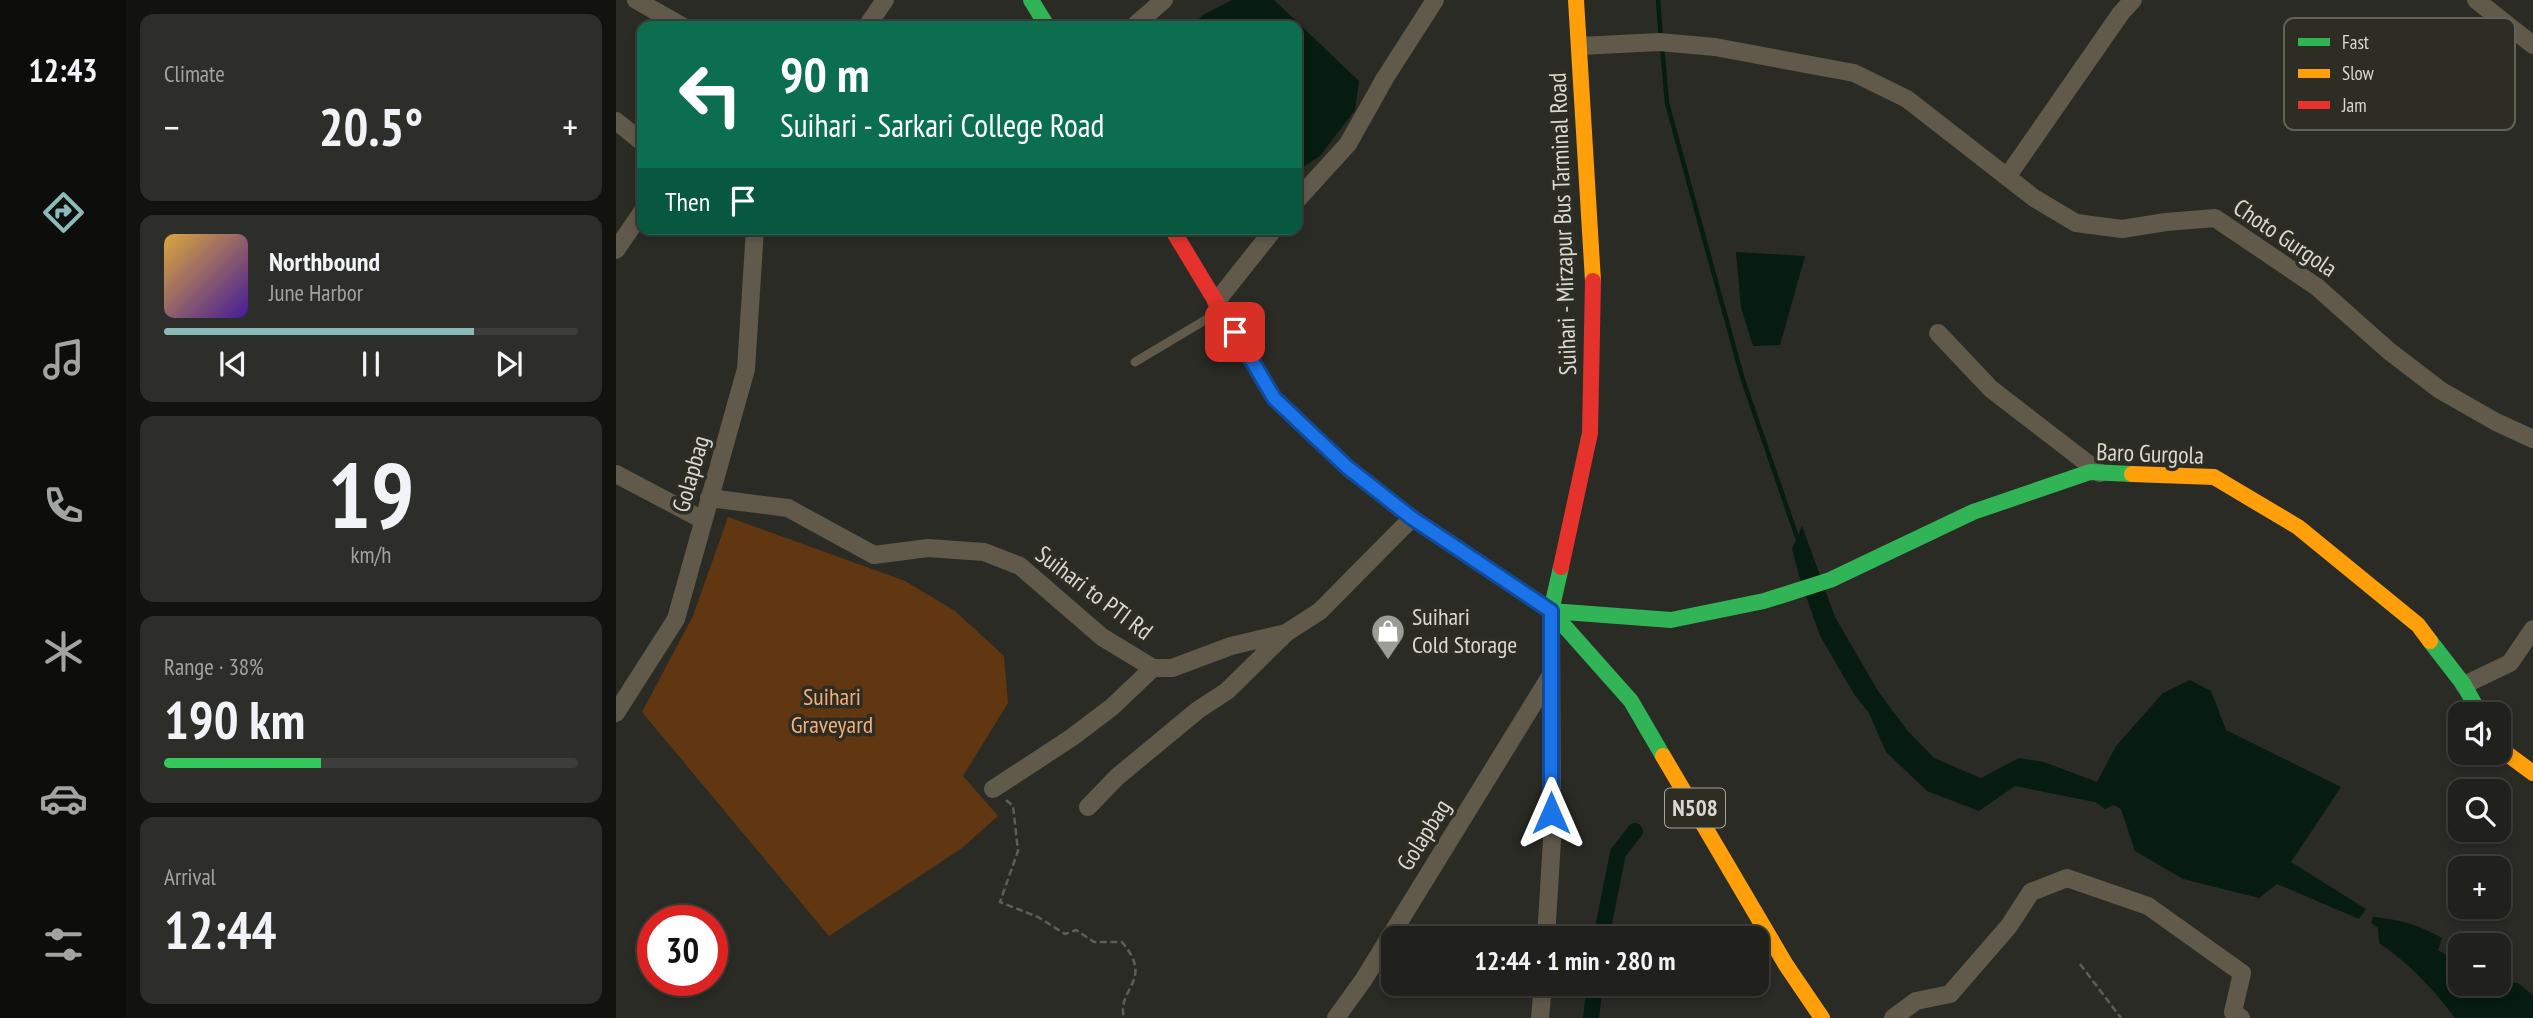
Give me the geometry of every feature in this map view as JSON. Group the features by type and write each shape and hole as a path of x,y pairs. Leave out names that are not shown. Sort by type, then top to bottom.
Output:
{"main road":[{"path":"1031,0 1044,21"},
{"name":"Suihari - Mirzapur Bus Tarminal Road","path":"1551,611 1590,433 1594,300 1576,0"},
{"name":"N508","path":"1176,235 1274,398 1347,467 1412,518 1551,611 1631,701 1786,965 1822,1018"},
{"name":"Baro Gurgola","path":"1551,611 1671,620 1764,601 1830,580 1973,512 2090,472 2214,477 2298,527 2418,625 2464,685 2473,702"},
{"path":"2511,757 2533,773"}],"street":[{"path":"636,0 673,21"},
{"path":"870,21 885,0"},
{"path":"1140,21 1164,0"},
{"path":"1302,195 1348,144 1385,78 1435,0"},
{"path":"2007,177 2121,13 2133,0"},
{"path":"2476,0 2499,18"},
{"path":"2515,30 2533,44"},
{"name":"Choto Gurgola","path":"1580,46 1674,43 1715,47 1854,74 1907,99 2035,198 2076,223 2122,229 2216,218 2317,287 2389,351 2440,390 2496,422 2533,439"},
{"path":"616,121 637,138"},
{"path":"616,250 637,219"},
{"name":"Golapbag","path":"616,713 676,619 746,369 755,235"},
{"path":"1219,306 1270,235"},
{"path":"1938,333 1991,389 2101,473"},
{"path":"616,474 703,520"},
{"name":"Suihari to PTI Rd","path":"709,498 788,508 874,555 928,548 984,552 1020,566 1102,637 1153,668 1172,668 1231,646 1286,633 1320,611 1412,518"},
{"path":"1547,926 1552,840 1551,611"},
{"path":"2464,685 2510,663 2533,629"},
{"path":"1088,807 1117,777 1198,710 1227,691 1286,633"},
{"path":"993,789 1071,738 1112,707 1153,668"},
{"name":"Golapbag","path":"1336,1018 1364,979 1551,676"},
{"path":"1894,1018 1916,1001 1950,994 2009,926 2031,892 2067,878 2147,906 2242,973 2233,1012 2241,1018"},
{"path":"1540,1018 1542,996"}],"lane":[{"path":"1135,362 1219,306"}],"path":[{"path":"993,789 1013,806 1018,851 1000,902 1038,917 1065,934 1076,930 1094,942 1122,942 1135,957 1135,981 1122,1009 1124,1018"},
{"path":"2080,964 2121,1018"}],"green space":[{"name":"Suihari Graveyard","path":"728,517 905,581 955,611 1004,656 1008,703 963,776 998,816 962,848 829,936 642,712 693,616"}],"shaded area":[{"path":"1232,0 1274,0 1296,21 1196,21"},
{"path":"1302,27 1359,81 1355,110 1320,156 1302,168"},
{"path":"1736,252 1805,256 1780,345 1753,346 1741,308"},
{"path":"1802,526 1835,617 1878,691 1907,730 1934,758 1981,778 2019,758 2044,762 2097,782 2116,746 2163,693 2190,680 2211,691 2226,730 2341,787 2291,862 2366,909 2359,919 2277,884 2259,898 2183,879 2135,851 2121,809 2114,805 2105,809 2095,802 2015,786 1979,811 1927,791 1886,752 1869,713 1854,694 1820,636 1792,549"},
{"path":"2373,917 2409,923 2442,938 2438,950 2448,956 2448,996 2511,996 2511,982 2518,983 2533,995 2533,1018 2455,1018 2420,978 2379,943 2378,928 2371,923"}],"waterway":[{"path":"1658,0 1661,38"},
{"path":"1662,46 1667,103 1743,380 1797,537"},
{"path":"1603,926 1618,853 1635,831"},
{"path":"1591,1018 1594,996"}],"traffic: fast":[{"path":"1031,0 1044,21"},
{"path":"1350,470 1412,518 1551,611 1631,701 1663,756"},
{"path":"1561,567 1551,611 1671,620 1764,601 1830,580 1973,512 2090,472 2132,474"},
{"path":"2430,641 2464,685 2473,702"}],"traffic: slow":[{"path":"1576,0 1593,281"},
{"path":"2132,474 2214,477 2298,527 2418,625 2430,641"},
{"path":"1663,756 1786,965 1822,1018"},
{"path":"2511,757 2533,773"}],"traffic: jam":[{"path":"1176,235 1274,398 1350,470"},
{"path":"1561,567 1590,433 1593,281"}],"place":[{"name":"Suihari Cold Storage","path":"1388,661"}],"route":[{"path":"1235,332 1274,398 1347,467 1412,518 1551,611 1551,813"}]}
